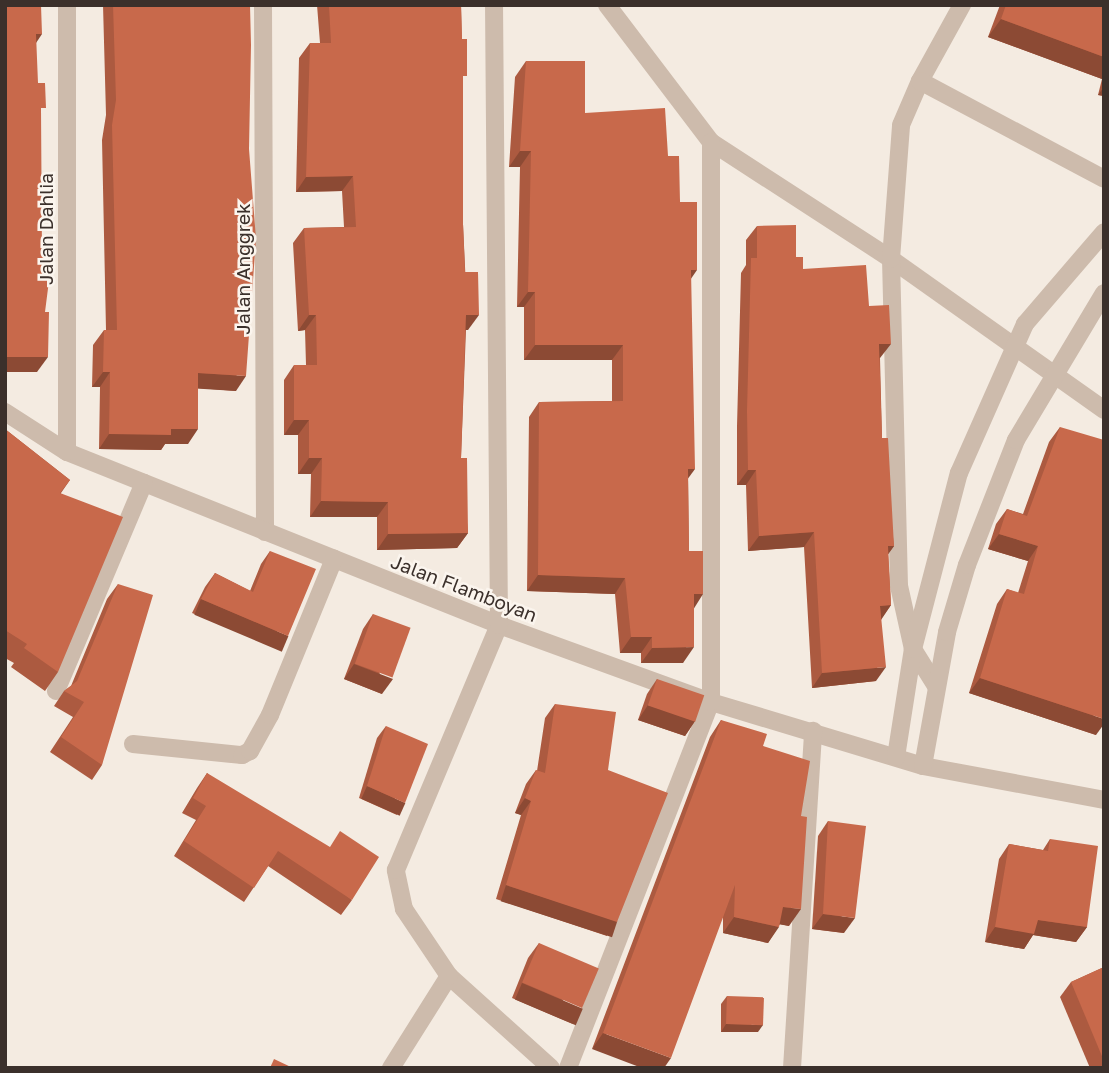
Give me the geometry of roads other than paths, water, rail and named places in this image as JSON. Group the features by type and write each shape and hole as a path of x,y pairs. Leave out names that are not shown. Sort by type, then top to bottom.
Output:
{"street":[{"name":"Jalan Dahlia","path":"67,5 67,452"},
{"name":"Jalan Anggrek","path":"263,5 265,532"},
{"path":"494,5 499,625 396,870 404,909 449,976 551,1068"},
{"path":"607,5 711,142 891,259 1104,410"},
{"path":"936,686 913,649 900,586 891,259 901,125 920,81 962,5"},
{"path":"920,81 1104,179"},
{"path":"568,1068 711,702 711,142"},
{"path":"897,757 913,649 959,473 1014,345 1047,294 1104,232"},
{"path":"923,765 936,686 967,565 1016,440 1053,373 1104,293"},
{"name":"Jalan Flamboyan","path":"5,412 67,452 499,625 711,702 923,765 1104,800"},
{"path":"56,691 144,483"},
{"path":"133,744 243,755 250,751 270,715 334,559"},
{"path":"792,1068 813,731"},
{"path":"391,1068 449,976"}]}
